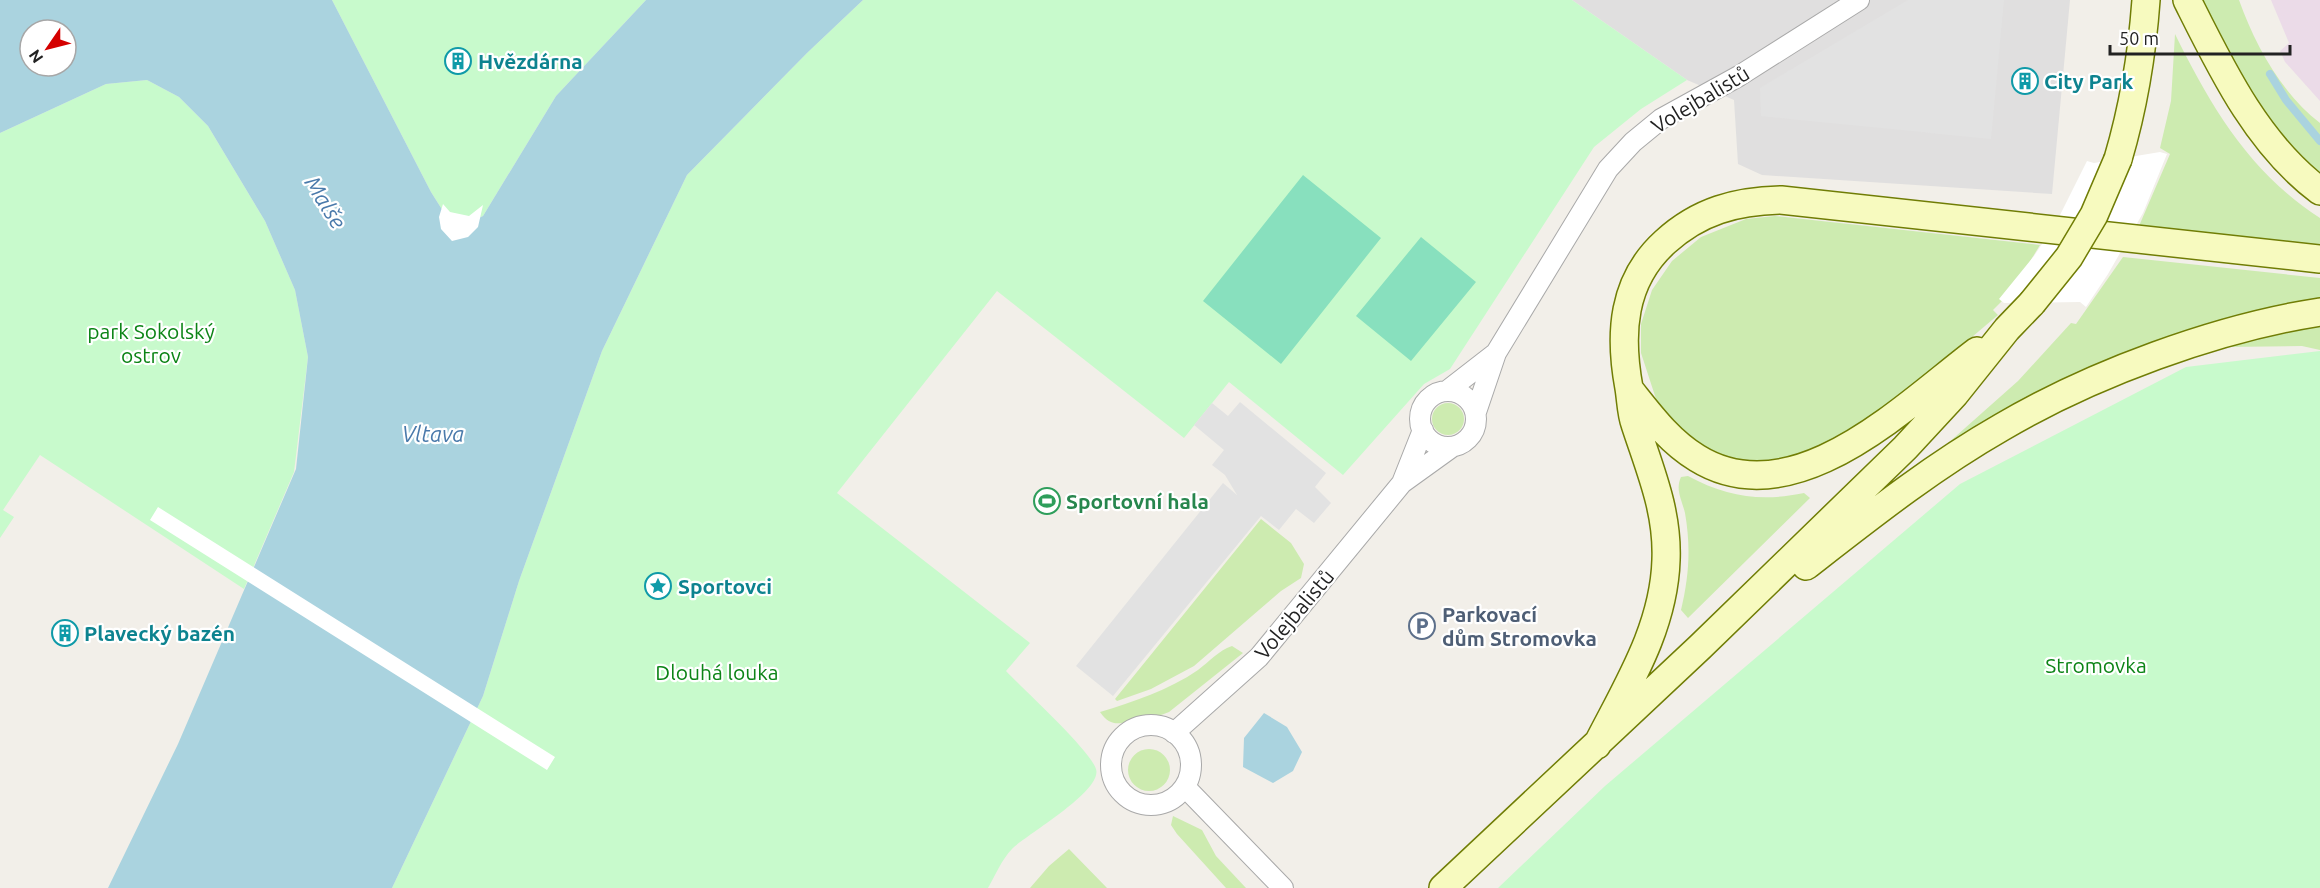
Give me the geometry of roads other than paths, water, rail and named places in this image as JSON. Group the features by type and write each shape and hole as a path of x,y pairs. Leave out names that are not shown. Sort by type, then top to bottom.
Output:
{"main road":[{"path":"1443,888 1700,647 1905,448 1955,394 2069,257 2094,215 2118,159 2134,105 2146,0"},
{"path":"2187,0 2246,110 2274,147 2306,181 2320,191"},
{"path":"1597,745 1653,630 1663,595 1665,525 1648,456 1634,422 1623,327 1631,289 1642,269 1657,249 1678,231 1701,216 1729,205 1781,200 2320,259"},
{"path":"1700,647 1880,508 2002,427 2082,386 2146,361 2273,320 2320,312"},
{"path":"1629,387 1665,434 1697,459 1722,469 1755,477 1788,474 1818,463 1853,444 2007,329"}],"street":[{"name":"Volejbalistů","path":"1174,733 1259,657 1402,483 1452,447 1469,438 1496,353 1608,169 1633,141 1661,119 1738,76 1859,0"},
{"name":"Volejbalistů","path":"1402,483 1423,430 1421,412 1425,404 1439,393 1448,391 1496,353"},
{"path":"1448,391 1465,396 1476,412"},
{"path":"1423,430 1434,443 1452,447"},
{"path":"1151,725 1174,733 1189,752 1190,776 1185,787 1169,802 1147,806 1126,797 1112,777 1112,753 1118,741 1127,732 1151,725"},
{"path":"1185,787 1283,888"}],"water":[{"name":"Vltava","path":"0,0 332,0 431,192 448,219 468,223 483,216 556,96 646,0 863,0 807,53 687,175 602,351 519,581 483,696 392,888 108,888 178,744 296,469 308,357 295,290 265,221 208,126 179,97 147,80 106,84 0,133"},
{"path":"1264,713 1287,727 1302,752 1293,771 1273,783 1243,767 1244,738"}],"waterway":[{"path":"2270,74 2286,100 2320,141"}],"place":[{"name":"Hvězdárna","path":"458,61"},
{"name":"City Park","path":"2025,81"},
{"name":"Sportovní hala","path":"1047,501"},
{"name":"Sportovci","path":"658,586"},
{"name":"Parkovací dům Stromovka","path":"1422,626"},
{"name":"Plavecký bazén","path":"65,633"}],"water label":[{"name":"Malše","path":"326,202"}],"park label":[{"name":"park Sokolský ostrov","path":"151,343"},
{"name":"Stromovka","path":"2096,665"},
{"name":"Dlouhá louka","path":"717,672"}]}
